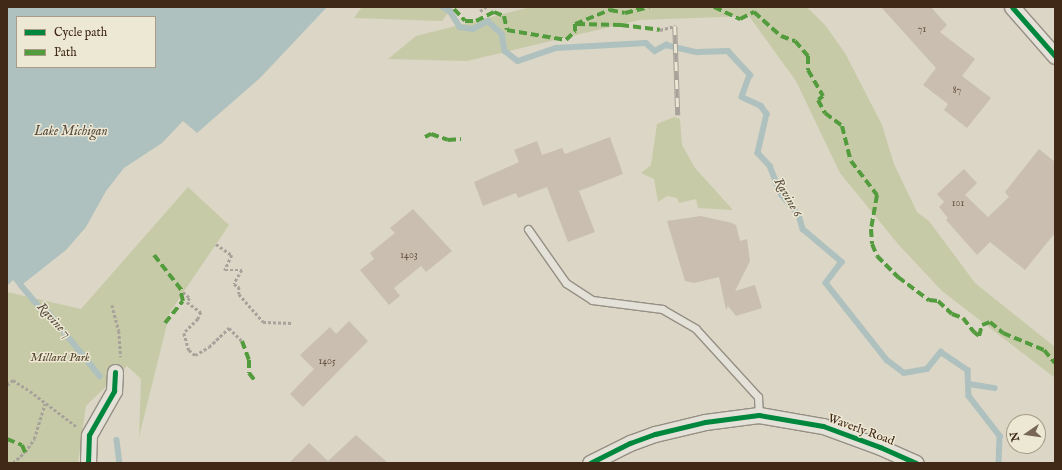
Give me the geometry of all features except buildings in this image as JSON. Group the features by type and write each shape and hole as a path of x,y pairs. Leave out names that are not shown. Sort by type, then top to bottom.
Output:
{"street":[{"path":"1012,7 1055,56"},
{"path":"88,463 89,435 114,390 115,372"},
{"name":"Waverly Road","path":"590,463 630,443 655,434 705,422 759,415 823,426 895,459 916,463"}],"lane":[{"path":"528,229 566,283 592,300 662,309 696,329 758,397 759,415"}],"path":[{"path":"480,11 486,7"},
{"path":"660,30 675,26"},
{"path":"216,244 232,255 225,270 242,270 234,284 239,287 239,294 263,322 293,323"},
{"path":"183,292 190,298 187,302 201,312 198,319 184,334 189,350 195,355 210,347 229,328 242,341"},
{"path":"112,305 122,350 120,363 115,372"},
{"path":"7,385 13,380 89,435"},
{"path":"12,463 25,452 34,439 45,404"}],"green space":[{"path":"362,7 453,7 442,21 354,18"},
{"path":"531,7 805,7 810,10 825,25 845,53 882,125 894,164 917,212 929,221 975,283 1055,347 1055,378 942,291 898,244 840,173 796,81 749,16 639,20 467,61 388,59 416,36"},
{"path":"674,117 680,119 682,145 695,168 733,210 698,208 696,199 679,203 677,198 667,196 658,202 654,179 641,173 651,165 657,124"},
{"name":"Millard Park","path":"188,187 229,225 170,312 139,437 141,379 127,366 86,406 78,463 7,463 7,292 81,309"}],"water":[{"name":"Lake Michigan","path":"7,7 327,7 261,77 197,133 183,121 162,143 124,168 106,191 86,227 66,250 19,287 13,280 7,286"}],"waterway":[{"name":"Ravine 6","path":"443,7 450,11 460,27 473,29 488,21 502,34 505,51 518,61 556,48 646,43 655,51 666,45 697,52 728,51 750,75 742,97 761,106 767,114 758,153 770,166 782,195 799,215 803,229 842,262 826,283 887,360 904,373 927,369 941,352 968,370 969,396 1000,436 999,463"},
{"name":"Ravine 7","path":"21,285 40,308 49,313 100,376"},
{"path":"969,384 995,388"},
{"name":"Ravine 7","path":"117,440 120,463"}],"railway":[{"path":"675,26 678,115"}],"marked path":[{"path":"454,9 465,21 476,21 494,12 504,16 507,30 566,40 575,31 575,24 610,10 625,13 649,7"},
{"path":"714,7 740,19 754,12 781,36 795,41 808,56 808,70 823,96 818,100 825,113 842,126 851,161 877,195 871,229 872,244 877,256 898,277 929,300 938,301 952,314 963,318 979,336 982,325 990,322 1003,333 1044,350 1055,363"},
{"path":"577,24 621,25 660,30"},
{"path":"425,137 431,134 448,140 461,139"},
{"path":"154,255 183,292"},
{"path":"165,323 183,301 180,289"},
{"path":"242,341 249,360 249,373 256,382"},
{"path":"7,439 22,445 25,452"}],"cycle path":[{"path":"1012,7 1055,56"},
{"path":"88,463 89,435 114,391 115,372"},
{"path":"590,463 630,443 655,434 705,422 759,415 823,426 880,447 916,463"}]}
